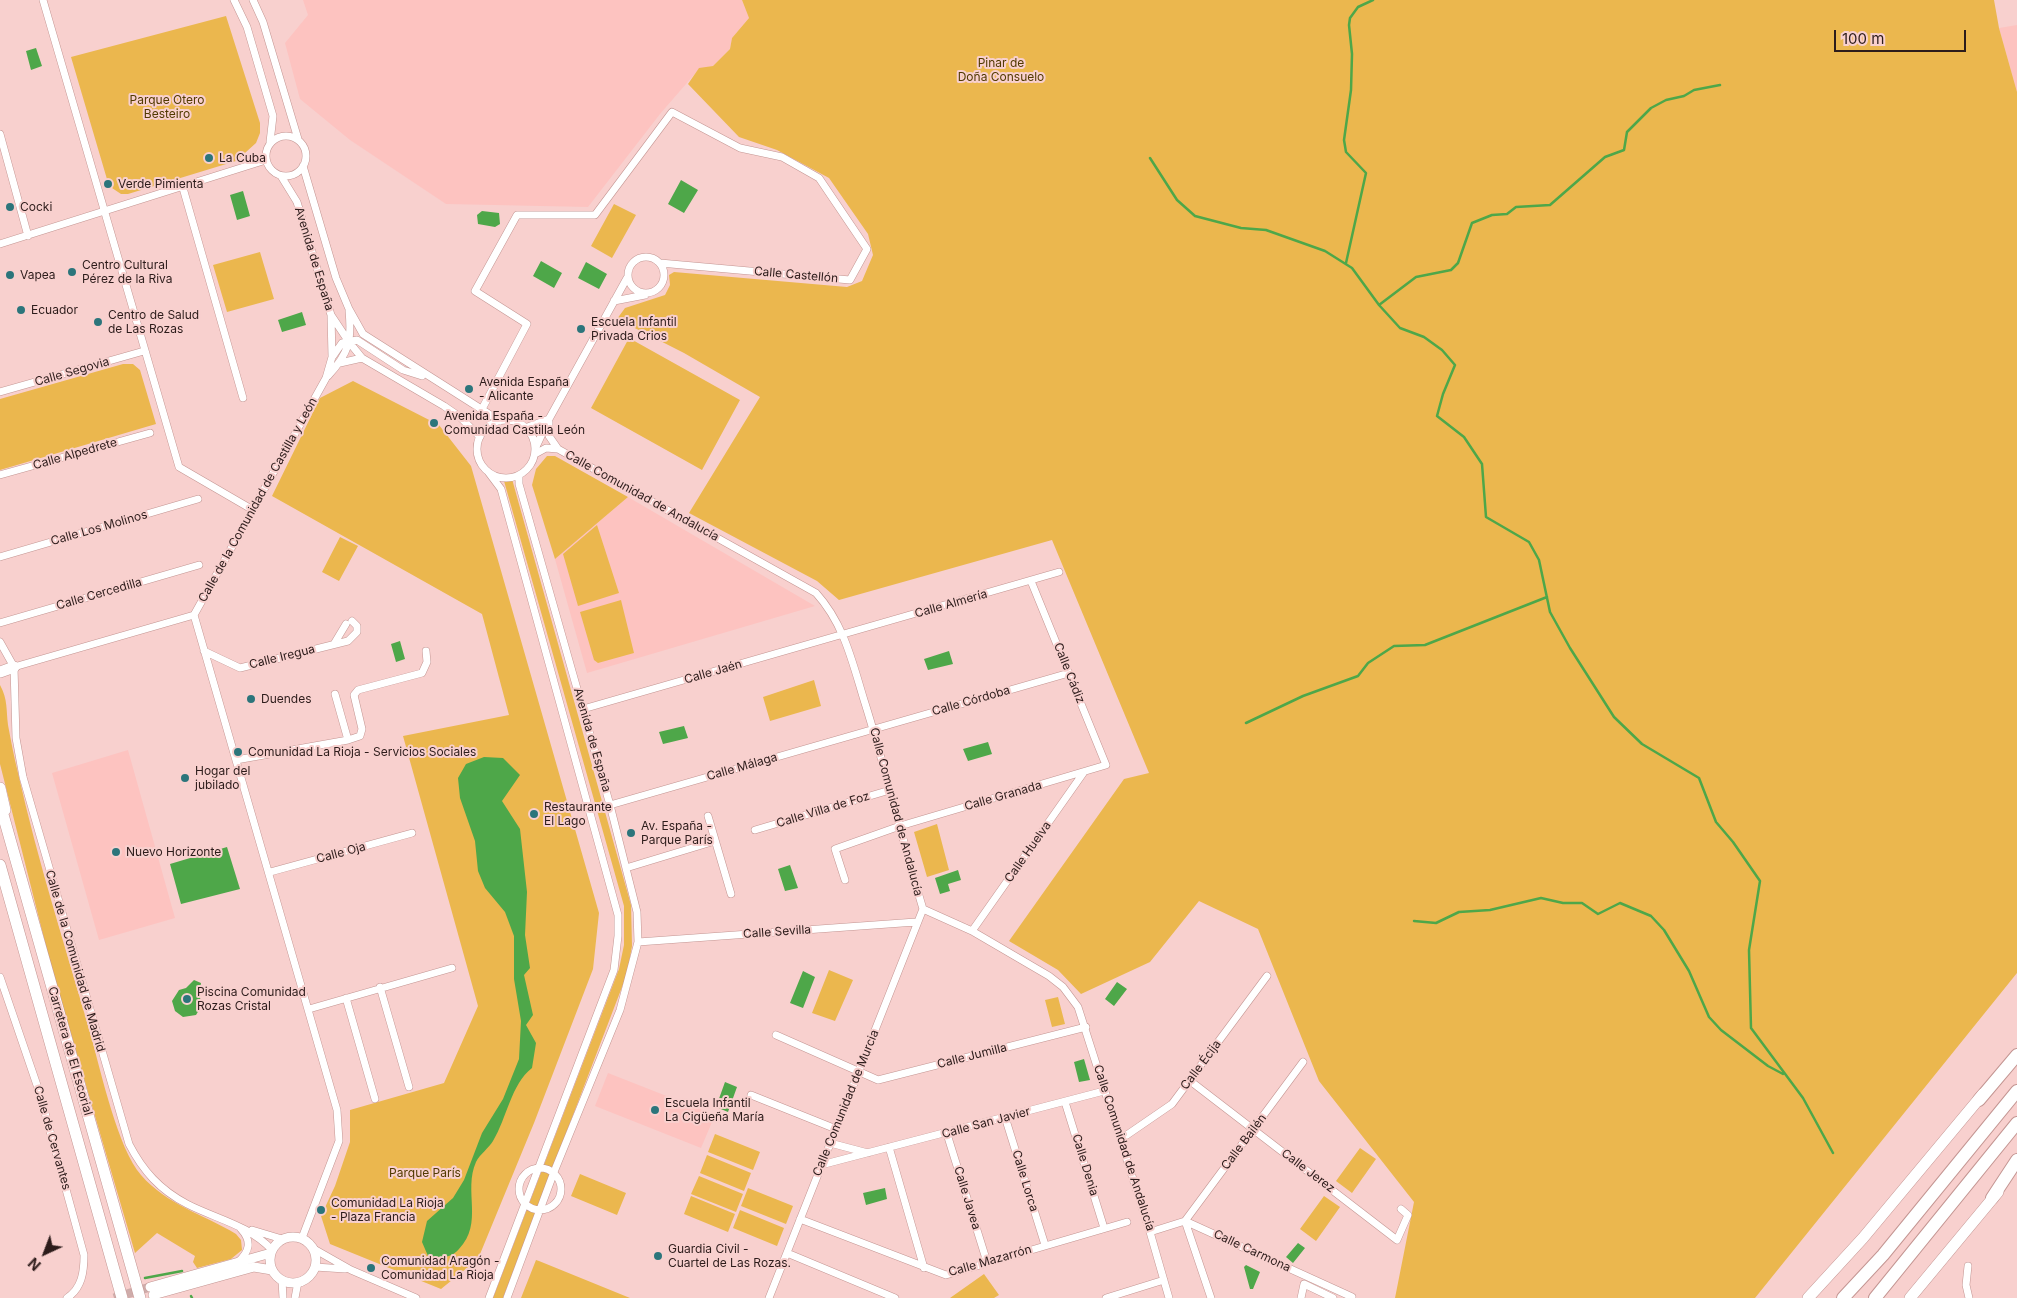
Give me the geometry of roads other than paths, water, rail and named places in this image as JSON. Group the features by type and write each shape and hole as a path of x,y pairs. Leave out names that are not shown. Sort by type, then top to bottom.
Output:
{"highway":[{"path":"0,667 14,667"},
{"path":"0,672 14,667"},
{"path":"0,788 21,874"},
{"name":"Carretera de El Escorial","path":"0,804 140,1298"},
{"name":"Carretera de El Escorial","path":"0,865 121,1298"},
{"path":"1979,1100 2017,1048"},
{"path":"1808,1298 1863,1238 2017,1055"},
{"path":"1843,1298 1883,1255 2017,1091"},
{"path":"1875,1298 2017,1124"},
{"path":"1992,1198 2017,1160"},
{"path":"1910,1298 2017,1169"}],"street":[{"path":"43,0 179,467 253,510"},
{"path":"234,0 247,27 273,116 266,160 271,170 281,176 291,175 303,166 306,154 305,148 298,139 263,22 253,0"},
{"name":"Calle Castellón","path":"482,409 527,324 475,291 517,215 595,215 672,112 740,148 782,157 819,178 867,249 850,280 660,263"},
{"path":"0,134 28,236"},
{"path":"270,142 283,135 298,139"},
{"path":"0,244 183,188 266,160"},
{"name":"Avenida de España","path":"303,166 336,278 348,309 363,334 500,421"},
{"name":"Avenida de España","path":"281,176 297,202 331,315 349,342 362,358 444,406 460,417 480,437"},
{"path":"183,188 243,398"},
{"path":"535,451 534,441 525,428 517,423 500,421 485,430 477,446 482,466 489,473 504,478 518,476 526,470 535,451 549,419 614,301 627,278 632,262 642,257 651,257 660,263 664,273 662,285 656,291 614,301"},
{"path":"627,278 635,291 646,294"},
{"name":"Avenida de España","path":"348,309 351,335 349,342"},
{"name":"Calle de la Comunidad de Castilla y León","path":"14,667 194,615 326,378 332,357 331,315"},
{"name":"Avenida de España","path":"349,342 357,340 403,370 430,378"},
{"path":"332,357 342,343 349,342"},
{"name":"Calle de la Comunidad de Castilla y León","path":"326,378 340,363 349,342"},
{"name":"Calle Segovia","path":"0,392 144,351"},
{"path":"340,363 362,358"},
{"path":"525,428 549,419"},
{"name":"Calle Comunidad de Andalucía","path":"549,419 550,436 558,449"},
{"name":"Calle Alpedrete","path":"0,475 150,433"},
{"name":"Calle Comunidad de Andalucía","path":"535,451 546,448 558,449 816,593 830,609 844,634 874,728 923,909 972,931 1049,976 1063,987 1078,1007 1086,1027 1104,1091 1121,1139 1169,1298"},
{"name":"Avenida de España","path":"489,473 501,489 618,915 618,936 614,970 489,1297"},
{"name":"Avenida de España","path":"507,1298 554,1172 620,1010 638,942 637,912 610,805 518,476"},
{"name":"Calle Los Molinos","path":"0,556 198,499"},
{"name":"Calle Cercedilla","path":"0,623 199,565"},
{"name":"Calle Almería","path":"844,634 1059,572"},
{"name":"Calle Cádiz","path":"1031,581 1106,765"},
{"path":"194,615 270,872 337,1110 339,1141 302,1238"},
{"name":"Calle Iregua","path":"204,651 240,668 334,644 354,637 357,626 349,623 334,644"},
{"name":"Calle Jaén","path":"583,709 844,634"},
{"name":"Calle de la Comunidad de Madrid","path":"0,642 14,667 16,738 23,776 129,1144 151,1179 168,1193 188,1205 237,1225 282,1239"},
{"path":"236,760 348,740 360,736 362,729 354,696 358,690 422,673 427,662 426,651"},
{"name":"Calle Córdoba","path":"874,728 1069,673"},
{"path":"335,694 348,740"},
{"name":"Calle Málaga","path":"610,805 874,728"},
{"name":"Calle Granada","path":"845,880 835,848 900,826 1106,765"},
{"name":"Calle Huelva","path":"972,931 1084,772"},
{"name":"Calle Villa de Foz","path":"755,830 890,790"},
{"path":"708,816 731,894"},
{"name":"Calle Oja","path":"270,872 412,833"},
{"path":"626,868 715,841"},
{"name":"Calle Comunidad de Murcia","path":"769,1298 916,922 923,909"},
{"name":"Calle Sevilla","path":"638,942 916,922"},
{"path":"309,1009 380,987 452,968"},
{"name":"Calle Écija","path":"1121,1139 1172,1104 1267,976"},
{"name":"Calle de Cervantes","path":"0,977 3,992 39,1091 84,1255 84,1273 79,1285 68,1298"},
{"path":"380,987 409,1087"},
{"path":"346,998 375,1099"},
{"name":"Calle Jumilla","path":"776,1035 878,1080 1086,1027"},
{"name":"Calle Bailén","path":"1185,1221 1303,1062"},
{"name":"Calle Jerez","path":"1189,1080 1398,1240 1408,1215 1401,1209"},
{"name":"Calle San Javier","path":"821,1166 1104,1091"},
{"path":"751,1095 836,1129"},
{"name":"Calle Denia","path":"1065,1102 1104,1228"},
{"name":"Calle Lorca","path":"1005,1117 1045,1245"},
{"name":"Calle Javea","path":"947,1134 987,1262"},
{"path":"830,1143 868,1153"},
{"path":"889,1147 924,1268"},
{"path":"525,1204 540,1210 554,1204 559,1198 562,1189 560,1180 554,1172 538,1167"},
{"name":"Avenida de España","path":"525,1204 520,1196 519,1186 522,1177 529,1170 538,1167"},
{"name":"Calle Mazarrón","path":"800,1219 946,1275 1126,1222"},
{"path":"1150,1232 1185,1221 1211,1298"},
{"name":"Calle Carmona","path":"1185,1221 1352,1297"},
{"path":"236,1264 249,1247 248,1239 237,1225"},
{"name":"Calle de la Comunidad de Madrid","path":"237,1225 261,1239 271,1251"},
{"path":"314,1249 315,1267 309,1277 298,1282 282,1280 272,1270 254,1267 152,1291 271,1251 282,1239 292,1236 302,1238 314,1249 351,1270 416,1298"},
{"path":"271,1251 272,1270"},
{"path":"787,1254 895,1298"},
{"path":"1968,1266 1966,1285 1969,1298"},
{"path":"315,1267 351,1270"},
{"path":"282,1280 283,1298"},
{"path":"1106,1298 1164,1280"},
{"path":"295,1298 298,1282"},
{"path":"1301,1298 1304,1284 1333,1298"}],"waterway":[{"path":"1346,263 1366,173 1346,152 1344,140 1351,90 1352,54 1349,25 1350,18 1358,7 1373,0"},
{"path":"1379,305 1416,277 1451,270 1458,263 1472,223 1492,215 1507,214 1516,207 1550,205 1605,157 1624,150 1627,132 1651,108 1666,100 1684,96 1694,90 1720,85"},
{"path":"1150,158 1177,200 1195,216 1241,228 1266,230 1325,251 1352,268 1379,305 1400,328 1424,337 1442,350 1455,365 1443,394 1437,416 1464,437 1482,464 1486,517 1529,542 1539,560 1550,612 1570,648 1614,717 1642,744 1699,778 1716,822 1733,842 1760,881 1749,950 1751,1028 1803,1098 1833,1153"},
{"path":"1246,723 1303,696 1358,676 1368,663 1394,646 1425,645 1547,597"},
{"path":"1414,921 1436,923 1459,912 1490,910 1541,898 1563,903 1582,903 1598,914 1620,903 1651,916 1664,930 1689,971 1709,1017 1721,1030 1768,1066 1783,1074"},
{"path":"145,1278 182,1271"}],"tunnel":[{"path":"114,1298 150,1287"}],"place":[{"name":"La Cuba","path":"209,158"},
{"name":"Verde Pimienta","path":"108,184"},
{"name":"Cocki","path":"10,207"},
{"name":"Centro Cultural Pérez de la Riva","path":"72,272"},
{"name":"Vapea","path":"10,275"},
{"name":"Ecuador","path":"21,310"},
{"name":"Centro de Salud de Las Rozas","path":"98,322"},
{"name":"Escuela Infantil Privada Crios","path":"581,329"},
{"name":"Avenida España - Alicante","path":"469,389"},
{"name":"Avenida España - Comunidad Castilla León","path":"434,423"},
{"name":"Duendes","path":"251,699"},
{"name":"Comunidad La Rioja - Servicios Sociales","path":"238,752"},
{"name":"Hogar del jubilado","path":"185,778"},
{"name":"Restaurante El Lago","path":"534,814"},
{"name":"Av. España - Parque París","path":"631,833"},
{"name":"Nuevo Horizonte","path":"116,852"},
{"name":"Piscina Comunidad Rozas Cristal","path":"187,999"},
{"name":"Escuela Infantil La Cigüeña María","path":"655,1110"},
{"name":"Comunidad La Rioja - Plaza Francia","path":"321,1210"},
{"name":"Guardia Civil - Cuartel de Las Rozas.","path":"658,1256"},
{"name":"Comunidad Aragón - Comunidad La Rioja","path":"371,1268"}],"park label":[{"name":"Pinar de Doña Consuelo","path":"1001,70"},
{"name":"Parque Otero Besteiro","path":"167,107"},
{"name":"Parque París","path":"425,1173"}]}
